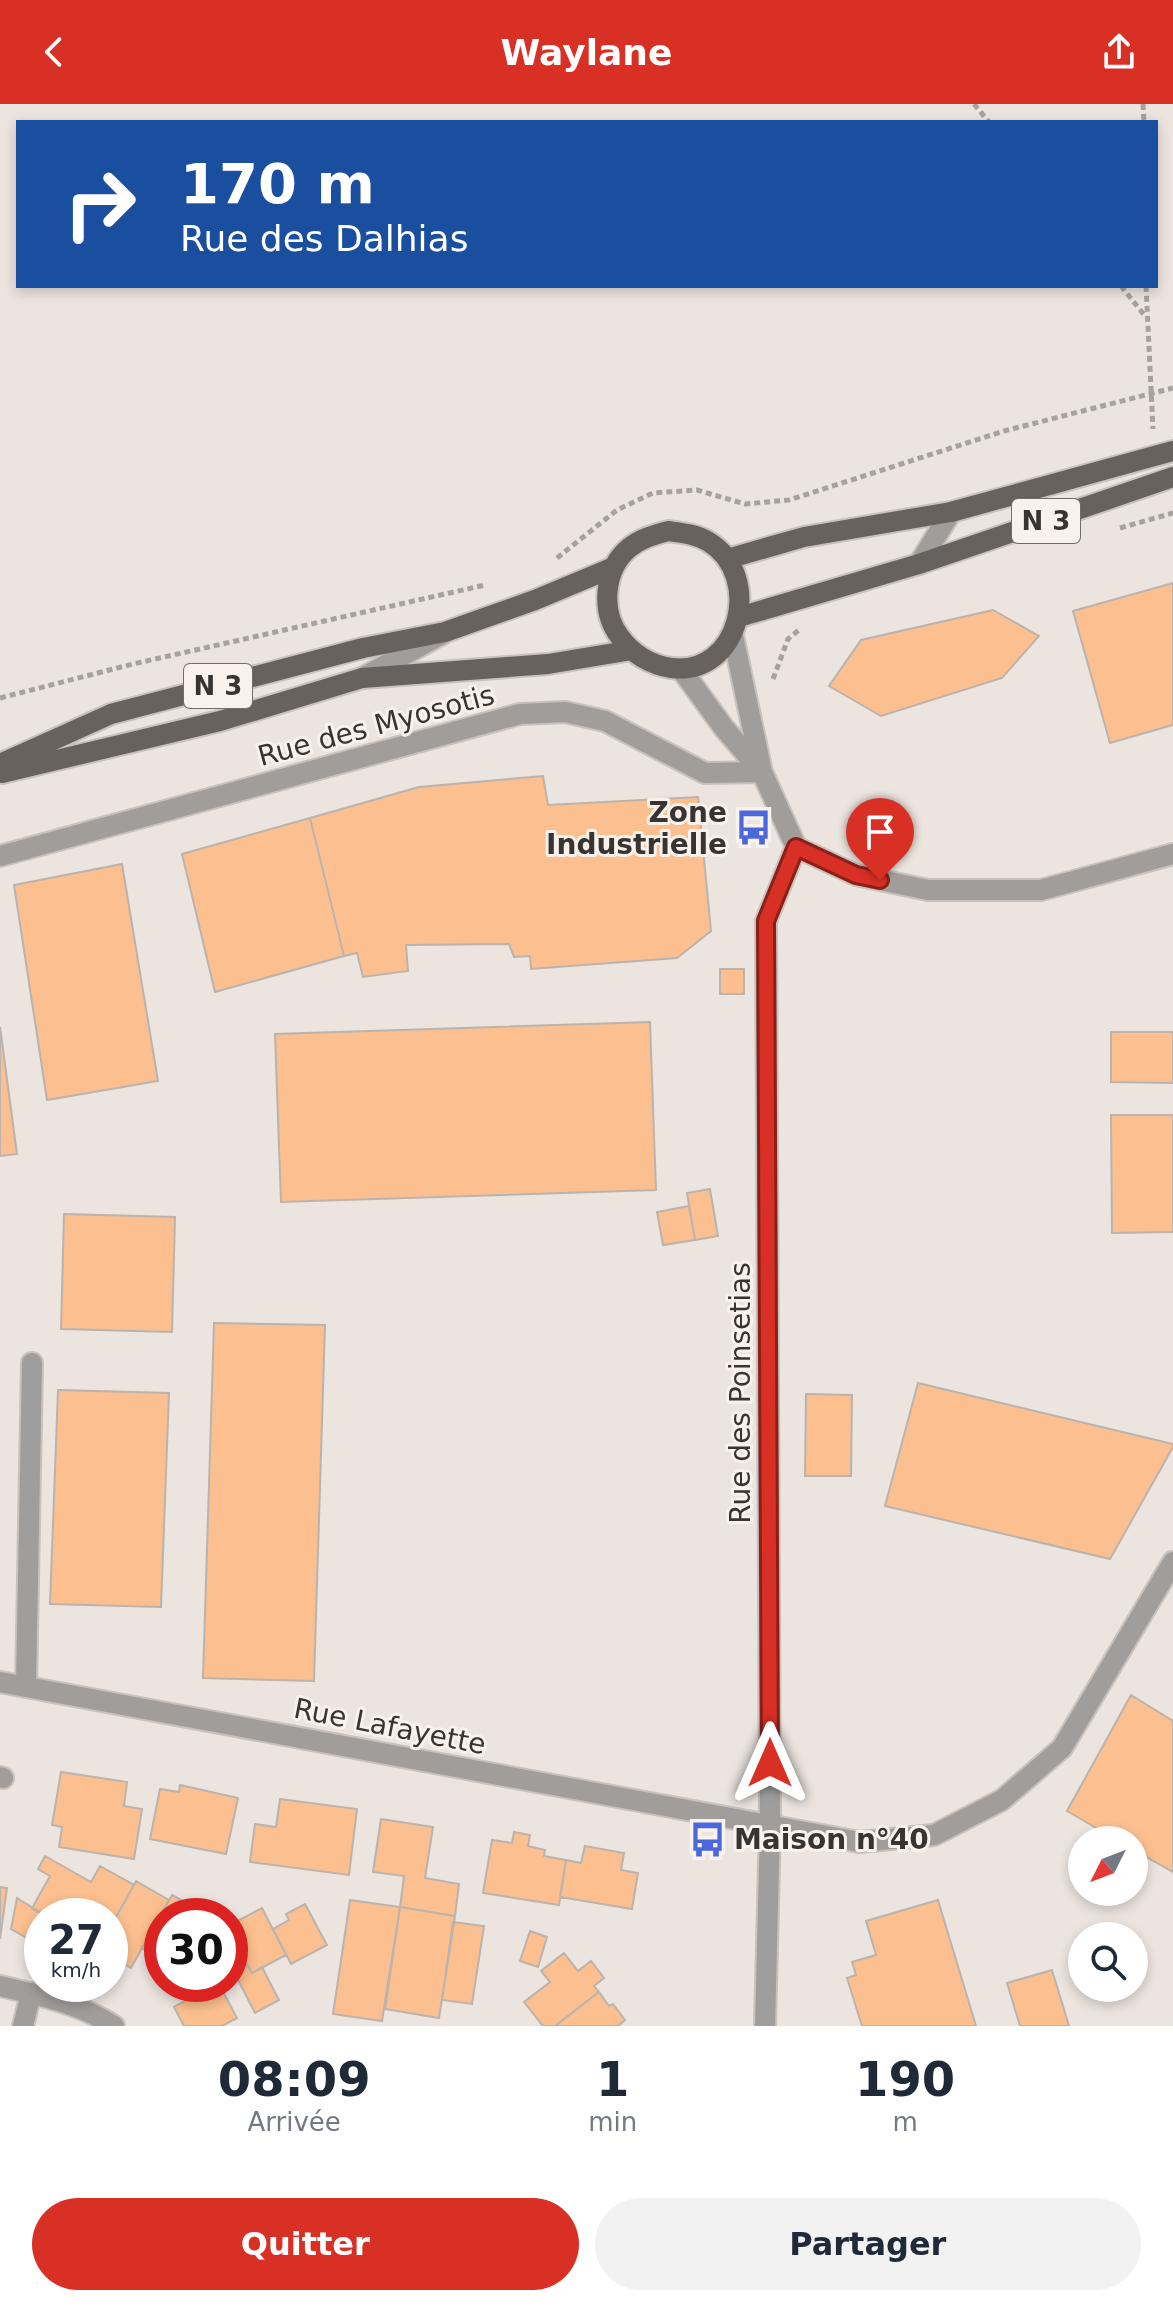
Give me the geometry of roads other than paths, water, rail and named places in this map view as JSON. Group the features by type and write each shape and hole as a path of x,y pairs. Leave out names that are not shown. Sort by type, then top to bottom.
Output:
{"main road":[{"name":"N 3","path":"0,764 111,714 363,648 445,632 535,600 614,567 628,549 646,537 668,531 690,534 711,543 727,559 804,537 951,512 1163,453"},
{"name":"N 3","path":"681,669 704,664 721,652 736,626 1173,477"},
{"path":"727,559 739,587 736,626"},
{"path":"614,567 608,584 607,602 610,621 619,637 648,661 681,669"},
{"name":"N 3","path":"0,774 220,721 362,678 548,664 632,650"}],"street":[{"path":"919,564 951,512"},
{"path":"736,626 762,772 796,847 856,875 928,890 1041,890 1173,854"},
{"name":"N 3","path":"362,678 445,632"},
{"path":"681,669 724,728 762,772"},
{"name":"Rue des Myosotis","path":"0,856 520,714 565,712 605,721 705,773 762,772"},
{"name":"Rue des Poinsetias","path":"765,2026 770,1825 766,921 796,847"},
{"path":"26,1686 32,1363"},
{"name":"Rue Lafayette","path":"0,1682 859,1842 934,1835 1002,1800 1062,1748 1173,1562"},
{"path":"0,1986 24,1991"},
{"path":"23,2026 29,2002"},
{"path":"57,2002 114,2026"}],"place":[{"name":"Zone Industrielle","path":"753,828"},
{"name":"Maison n°40","path":"708,1839"}]}
